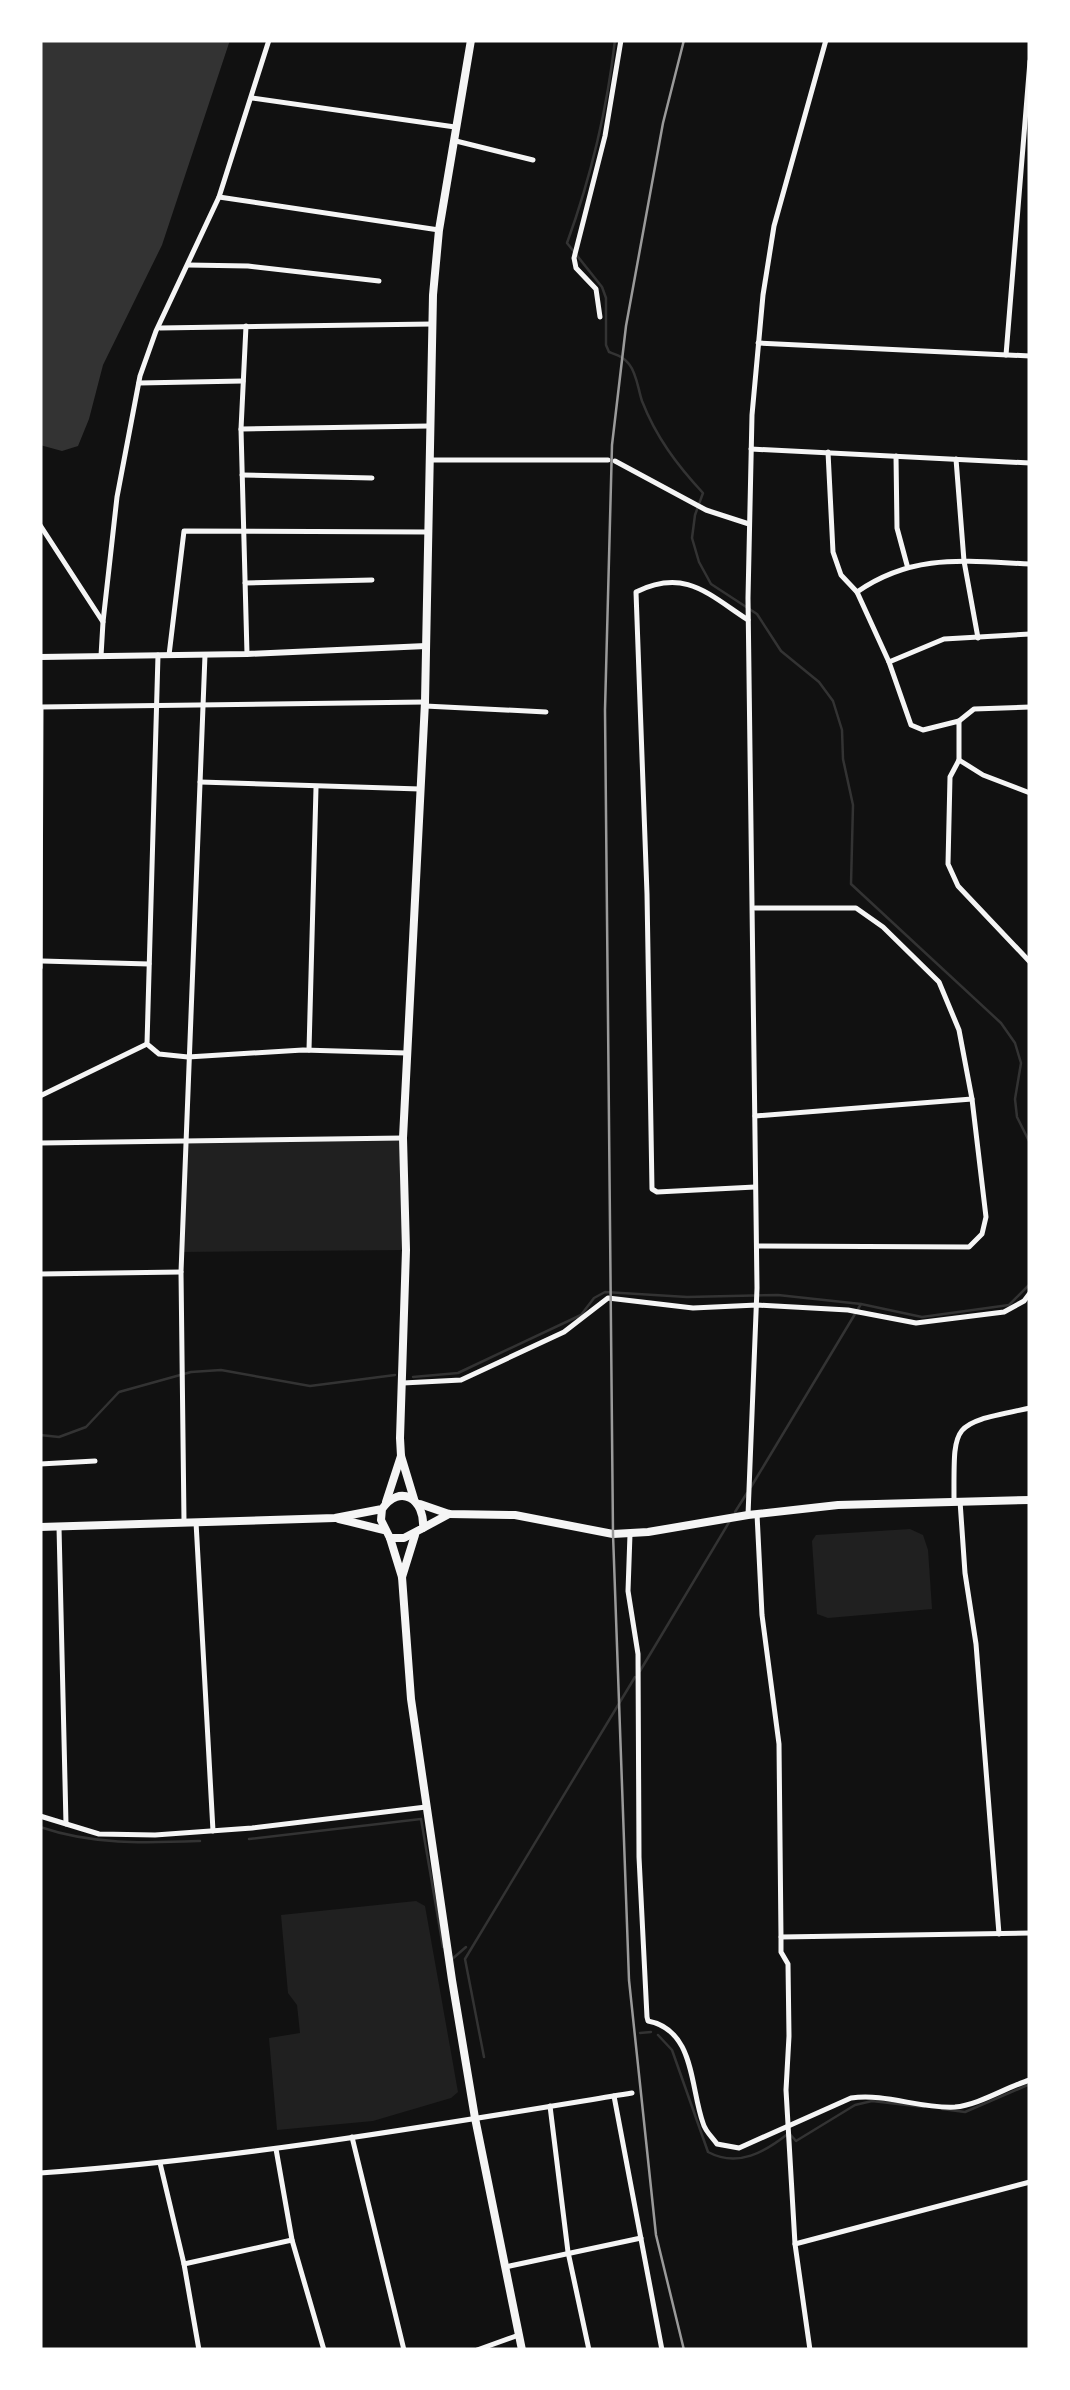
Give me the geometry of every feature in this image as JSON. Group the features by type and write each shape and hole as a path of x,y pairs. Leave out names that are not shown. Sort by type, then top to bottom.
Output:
{"main road":[{"path":"402,1576 424,1516 401,1456 400,1383 406,1250 403,1138 425,704 432,324 439,230 471,40"},
{"path":"401,1456 384,1506 388,1534 402,1576 411,1699 475,2118 522,2350"},
{"path":"40,1527 335,1518 384,1506 400,1496 449,1514 514,1515 596,1533 630,1534 752,1514 853,1504 1030,1500"},
{"path":"335,1518 388,1534 419,1531 449,1514"}],"street":[{"path":"101,656 116,497 139,383 158,328 219,197 268,40"},
{"path":"600,317 596,289 576,268 574,258 605,136 621,40"},
{"path":"810,2350 795,2244 787,2125 788,1964 781,1952 780,1937 778,1744 752,1514 757,1246 748,598 758,343 774,226 826,40"},
{"path":"1006,355 1030,61"},
{"path":"252,98 455,127"},
{"path":"453,140 533,160"},
{"path":"219,197 439,230"},
{"path":"186,265 248,266 379,281"},
{"path":"158,328 432,324"},
{"path":"246,326 241,429 247,654"},
{"path":"758,343 1030,356"},
{"path":"139,383 244,382"},
{"path":"241,429 430,426"},
{"path":"751,449 1030,463"},
{"path":"828,452 833,552 841,575 857,592 889,662 911,724 923,730 959,721 974,709 1030,707"},
{"path":"896,456 898,528 908,565"},
{"path":"956,459 964,561 978,638"},
{"path":"429,460 612,460 706,510 750,524"},
{"path":"242,475 372,478"},
{"path":"40,525 103,622"},
{"path":"168,655 184,531 428,532"},
{"path":"857,592 908,565 964,561 1030,564"},
{"path":"245,584 372,580"},
{"path":"748,616 696,585 667,582 636,592 652,1189 657,1192 755,1187"},
{"path":"889,662 944,638 1030,634"},
{"path":"40,657 426,646"},
{"path":"158,655 147,1044 158,1054 188,1057 310,1050 408,1053"},
{"path":"184,1523 181,1272 205,655"},
{"path":"149,964 40,963 41,707 425,704 546,712"},
{"path":"959,721 959,760 950,777 948,864 958,886 1030,962"},
{"path":"959,760 982,774 1030,792"},
{"path":"200,782 420,790"},
{"path":"310,1050 316,788"},
{"path":"754,908 856,908 883,927 946,993 959,1030 972,1099 986,1217 982,1234 969,1246 757,1246"},
{"path":"40,1096 147,1044"},
{"path":"755,1116 972,1099"},
{"path":"40,1144 403,1138"},
{"path":"40,1274 181,1272"},
{"path":"400,1383 461,1380 564,1332 608,1298 693,1308 757,1302 848,1310 916,1323 1004,1312 1030,1293"},
{"path":"999,1934 976,1644 957,1501 954,1440 964,1426 978,1419 1030,1408"},
{"path":"40,1464 95,1462"},
{"path":"196,1522 212,1831"},
{"path":"59,1526 66,1824"},
{"path":"630,1534 628,1591 638,1654 638,1857 648,2021 671,2030 682,2046 694,2077 704,2126 716,2144 739,2148 852,2098 868,2096 939,2107 961,2106 1030,2080"},
{"path":"40,1816 98,1834 155,1835 426,1807"},
{"path":"780,1937 1030,1932"},
{"path":"40,2173 160,2163 352,2138 632,2093"},
{"path":"614,2096 662,2350"},
{"path":"550,2106 568,2252 589,2350"},
{"path":"352,2138 404,2350"},
{"path":"276,2148 292,2240 324,2350"},
{"path":"160,2163 200,2350"},
{"path":"795,2244 1030,2182"},
{"path":"505,2267 642,2238"},
{"path":"184,2264 292,2240"},
{"path":"477,2350 519,2335"}],"shaded area":[{"path":"40,40 230,40 162,245 103,365 78,446 62,451 40,445"},
{"path":"403,1138 406,1250 181,1252 185,1140"},
{"path":"910,1529 923,1535 928,1550 932,1609 828,1618 817,1614 812,1541 816,1535"},
{"path":"416,1901 425,1906 458,2092 451,2098 373,2121 277,2130 269,2038 300,2033 297,2005 288,1993 281,1915"}],"waterway":[{"path":"615,40 597,143 567,243 602,287 609,352 623,358 632,368 654,427 703,493 692,538 711,584 757,614 781,651 819,682 833,701 842,730 843,759 853,805 851,884 1001,1023 1015,1043 1021,1063 1015,1099 1017,1117 1030,1143"},
{"path":"413,1377 458,1373 581,1315 594,1298 605,1292 687,1297 778,1295 861,1304 922,1317 1009,1305 1030,1284"},
{"path":"751,1487 861,1304"},
{"path":"40,1435 59,1437 86,1427 119,1392 191,1372 221,1370 310,1386 395,1375"},
{"path":"735,1512 747,1493"},
{"path":"640,1671 731,1519"},
{"path":"484,2057 465,1959 635,1677"},
{"path":"249,1839 421,1819 443,1947"},
{"path":"40,1827 99,1840 200,1841"},
{"path":"451,1960 466,1947"},
{"path":"640,2033 651,2032"},
{"path":"658,2035 672,2050 708,2152 719,2157 751,2156 789,2133 796,2141 855,2105 872,2101 924,2107"},
{"path":"942,2109 965,2112 1030,2084"}],"railway":[{"path":"684,40 663,123 626,326 612,445 605,710 613,1534 629,1980 656,2235 684,2350"}]}
